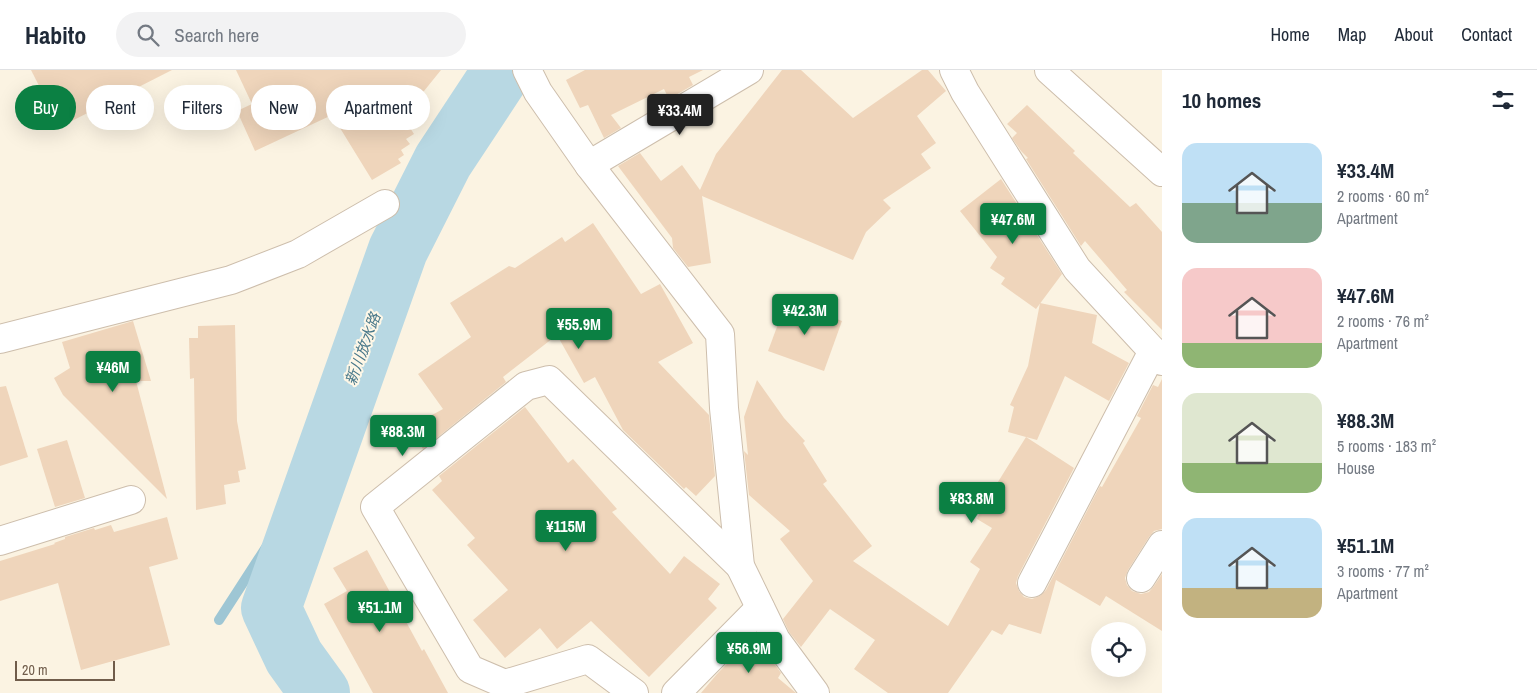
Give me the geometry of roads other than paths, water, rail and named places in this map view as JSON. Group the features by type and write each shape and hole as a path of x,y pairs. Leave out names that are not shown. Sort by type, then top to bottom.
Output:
{"street":[{"path":"589,165 749,70"},
{"path":"954,70 965,92 1077,269 1158,356 1032,583"},
{"path":"1049,70 1162,172"},
{"path":"533,81 589,165 720,334 724,408 740,566 776,640 815,693"},
{"path":"0,338 231,280 298,254 385,204"},
{"path":"634,693 588,659 505,684 470,669 375,508 526,386 549,380 740,566"},
{"path":"0,541 131,500"},
{"path":"1141,578 1162,545"},
{"path":"676,693 760,608"}],"waterway":[{"name":"新川放水路","path":"320,693 294,657 271,608 398,250 443,161 503,70"},
{"path":"219,620 274,535 303,521"}]}
